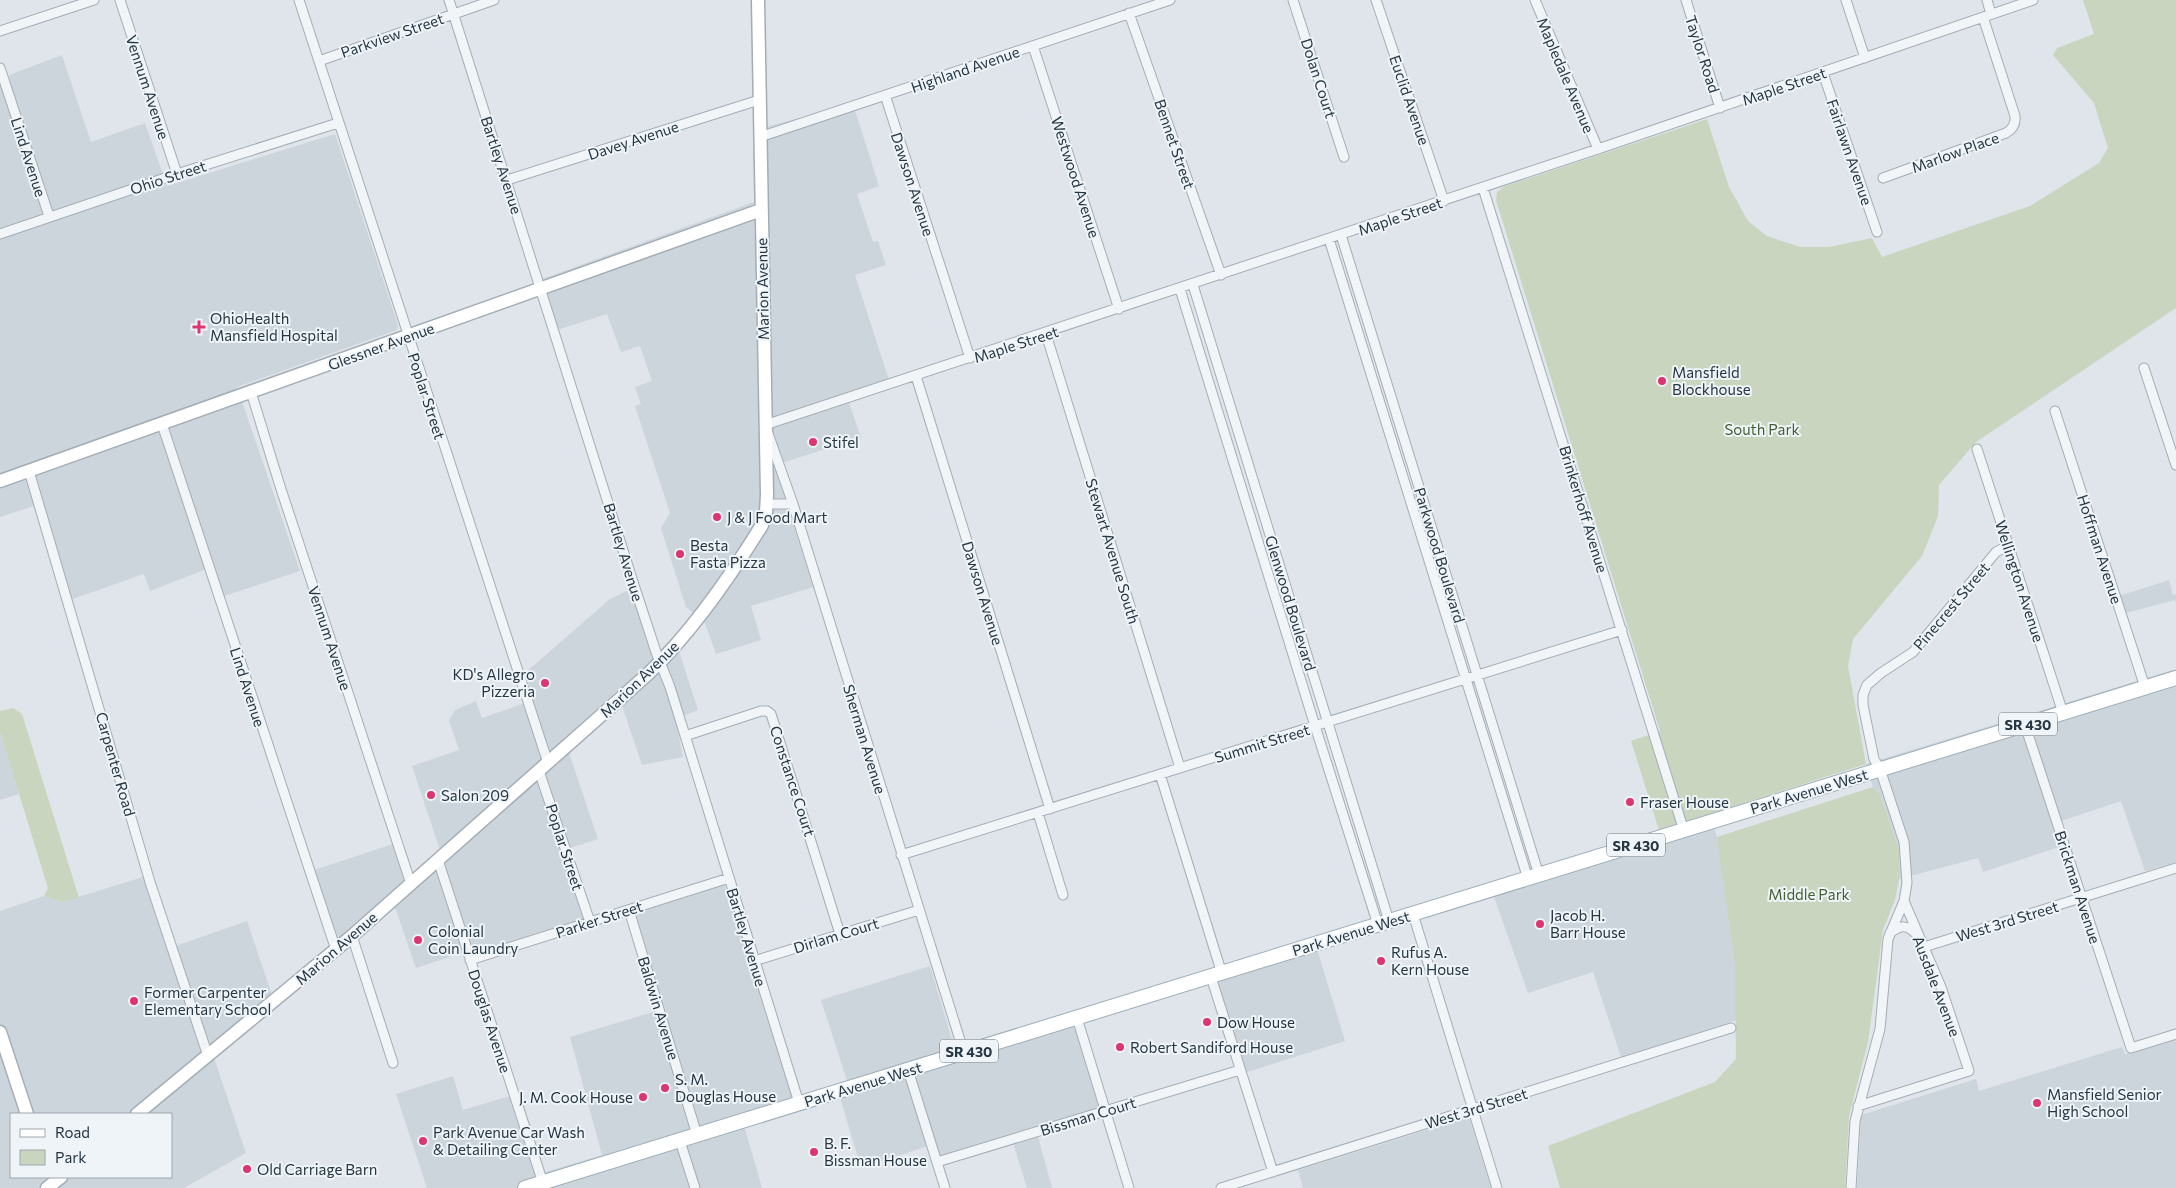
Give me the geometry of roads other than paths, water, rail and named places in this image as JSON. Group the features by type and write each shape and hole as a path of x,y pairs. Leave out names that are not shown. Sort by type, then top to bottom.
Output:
{"main road":[{"name":"Park Avenue West","path":"525,1188 2176,678"}],"street":[{"path":"0,31 94,0"},
{"name":"Vennum Avenue","path":"120,0 177,174"},
{"name":"Poplar Street","path":"298,0 408,336 590,922"},
{"name":"Bartley Avenue","path":"449,0 660,662 670,687 799,1103"},
{"name":"Parkview Street","path":"319,61 494,0"},
{"name":"Marion Avenue","path":"138,1113 336,950 660,662 706,606 753,539 765,518 767,504 758,0"},
{"name":"Highland Avenue","path":"760,137 1170,0"},
{"name":"Dolan Court","path":"1293,0 1344,157"},
{"name":"Euclid Avenue","path":"1376,0 1444,201"},
{"name":"Mapledale Avenue","path":"1535,0 1598,149"},
{"name":"Taylor Road","path":"1686,0 1720,108"},
{"path":"1846,0 1864,58"},
{"path":"1987,0 1987,16"},
{"name":"Maple Street","path":"765,425 1340,236 2033,0"},
{"name":"Bennet Street","path":"1129,14 1221,275"},
{"name":"Marlow Place","path":"1883,178 2006,133 2014,125 2015,116 1987,16"},
{"name":"Westwood Avenue","path":"1033,46 1119,309"},
{"name":"Lind Avenue","path":"0,68 49,216"},
{"name":"Fairlawn Avenue","path":"1823,73 1878,232"},
{"name":"Dawson Avenue","path":"885,95 970,358"},
{"name":"Davey Avenue","path":"507,180 760,100"},
{"name":"Ohio Street","path":"0,234 49,216 338,123"},
{"name":"Brinkerhoff Avenue","path":"1483,188 1684,830"},
{"name":"Glessner Avenue","path":"0,481 761,210"},
{"name":"Parkwood Boulevard","path":"1340,236 1477,675 1533,877"},
{"path":"1329,239 1466,679 1533,877"},
{"name":"Glenwood Boulevard","path":"1193,285 1328,722 1384,923"},
{"name":"Glenwood Boulevard","path":"1180,289 1314,726 1384,923"},
{"name":"Stewart Avenue South","path":"1046,334 1180,768"},
{"path":"2144,368 2176,464"},
{"name":"Dawson Avenue","path":"916,376 1050,809"},
{"name":"Vennum Avenue","path":"251,392 411,884"},
{"name":"Hoffman Avenue","path":"2056,411 2145,687"},
{"name":"Lind Avenue","path":"162,424 336,950"},
{"name":"Sherman Avenue","path":"765,425 794,504 901,855 964,1053"},
{"name":"Wellington Avenue","path":"1977,449 2063,713"},
{"name":"Carpenter Road","path":"29,471 150,882 208,1056"},
{"path":"767,504 794,504"},
{"name":"Pinecrest Street","path":"1904,901 1907,883 1904,842 1880,769 1874,759 1863,706 1863,695 1867,685 1881,673 1913,652 1996,552 2009,545"},
{"name":"Summit Street","path":"901,855 1622,630"},
{"name":"Constance Court","path":"685,736 761,711 771,714 840,934"},
{"name":"Brickman Avenue","path":"2025,726 2131,1048 2176,1034"},
{"path":"1160,774 1216,975 1240,1070 1273,1172"},
{"path":"1038,813 1062,895"},
{"name":"Douglas Avenue","path":"438,860 543,1183"},
{"name":"West 3rd Street","path":"1922,943 2082,898 2176,868"},
{"name":"Parker Street","path":"470,960 728,878"},
{"path":"1851,1188 1854,1130 1858,1106 1880,1029 1890,933 1904,901"},
{"name":"Ausdale Avenue","path":"1858,1106 1969,1071 1941,987 1904,901"},
{"name":"Baldwin Avenue","path":"629,910 697,1135"},
{"name":"Dirlam Court","path":"754,961 919,910"},
{"path":"1413,914 1497,1188"},
{"path":"1890,933 1898,927 1908,927 1922,943"},
{"path":"352,936 393,1063"},
{"path":"1077,1018 1129,1188"},
{"name":"West 3rd Street","path":"1221,1188 1731,1028"},
{"path":"0,1032 27,1113"},
{"path":"908,1070 945,1188"},
{"name":"Bissman Court","path":"937,1162 1240,1070"},
{"path":"680,1141 695,1188"}],"place":[{"name":"OhioHealth Mansfield Hospital","path":"199,327"},
{"name":"Mansfield Blockhouse","path":"1662,381"},
{"name":"Stifel","path":"813,442"},
{"name":"J & J Food Mart","path":"717,517"},
{"name":"Besta Fasta Pizza","path":"680,554"},
{"name":"KD's Allegro Pizzeria","path":"545,683"},
{"name":"Salon 209","path":"431,795"},
{"name":"Fraser House","path":"1630,802"},
{"name":"Jacob H. Barr House","path":"1540,924"},
{"name":"Colonial Coin Laundry","path":"418,940"},
{"name":"Rufus A. Kern House","path":"1381,961"},
{"name":"Former Carpenter Elementary School","path":"134,1001"},
{"name":"Dow House","path":"1207,1022"},
{"name":"Robert Sandiford House","path":"1120,1047"},
{"name":"S. M. Douglas House","path":"665,1088"},
{"name":"J. M. Cook House","path":"643,1097"},
{"name":"Mansfield Senior High School","path":"2037,1103"},
{"name":"Park Avenue Car Wash & Detailing Center","path":"423,1141"},
{"name":"B. F. Bissman House","path":"814,1152"},
{"name":"Old Carriage Barn","path":"247,1169"}],"park label":[{"name":"South Park","path":"1762,429"},
{"name":"Middle Park","path":"1809,894"}]}
